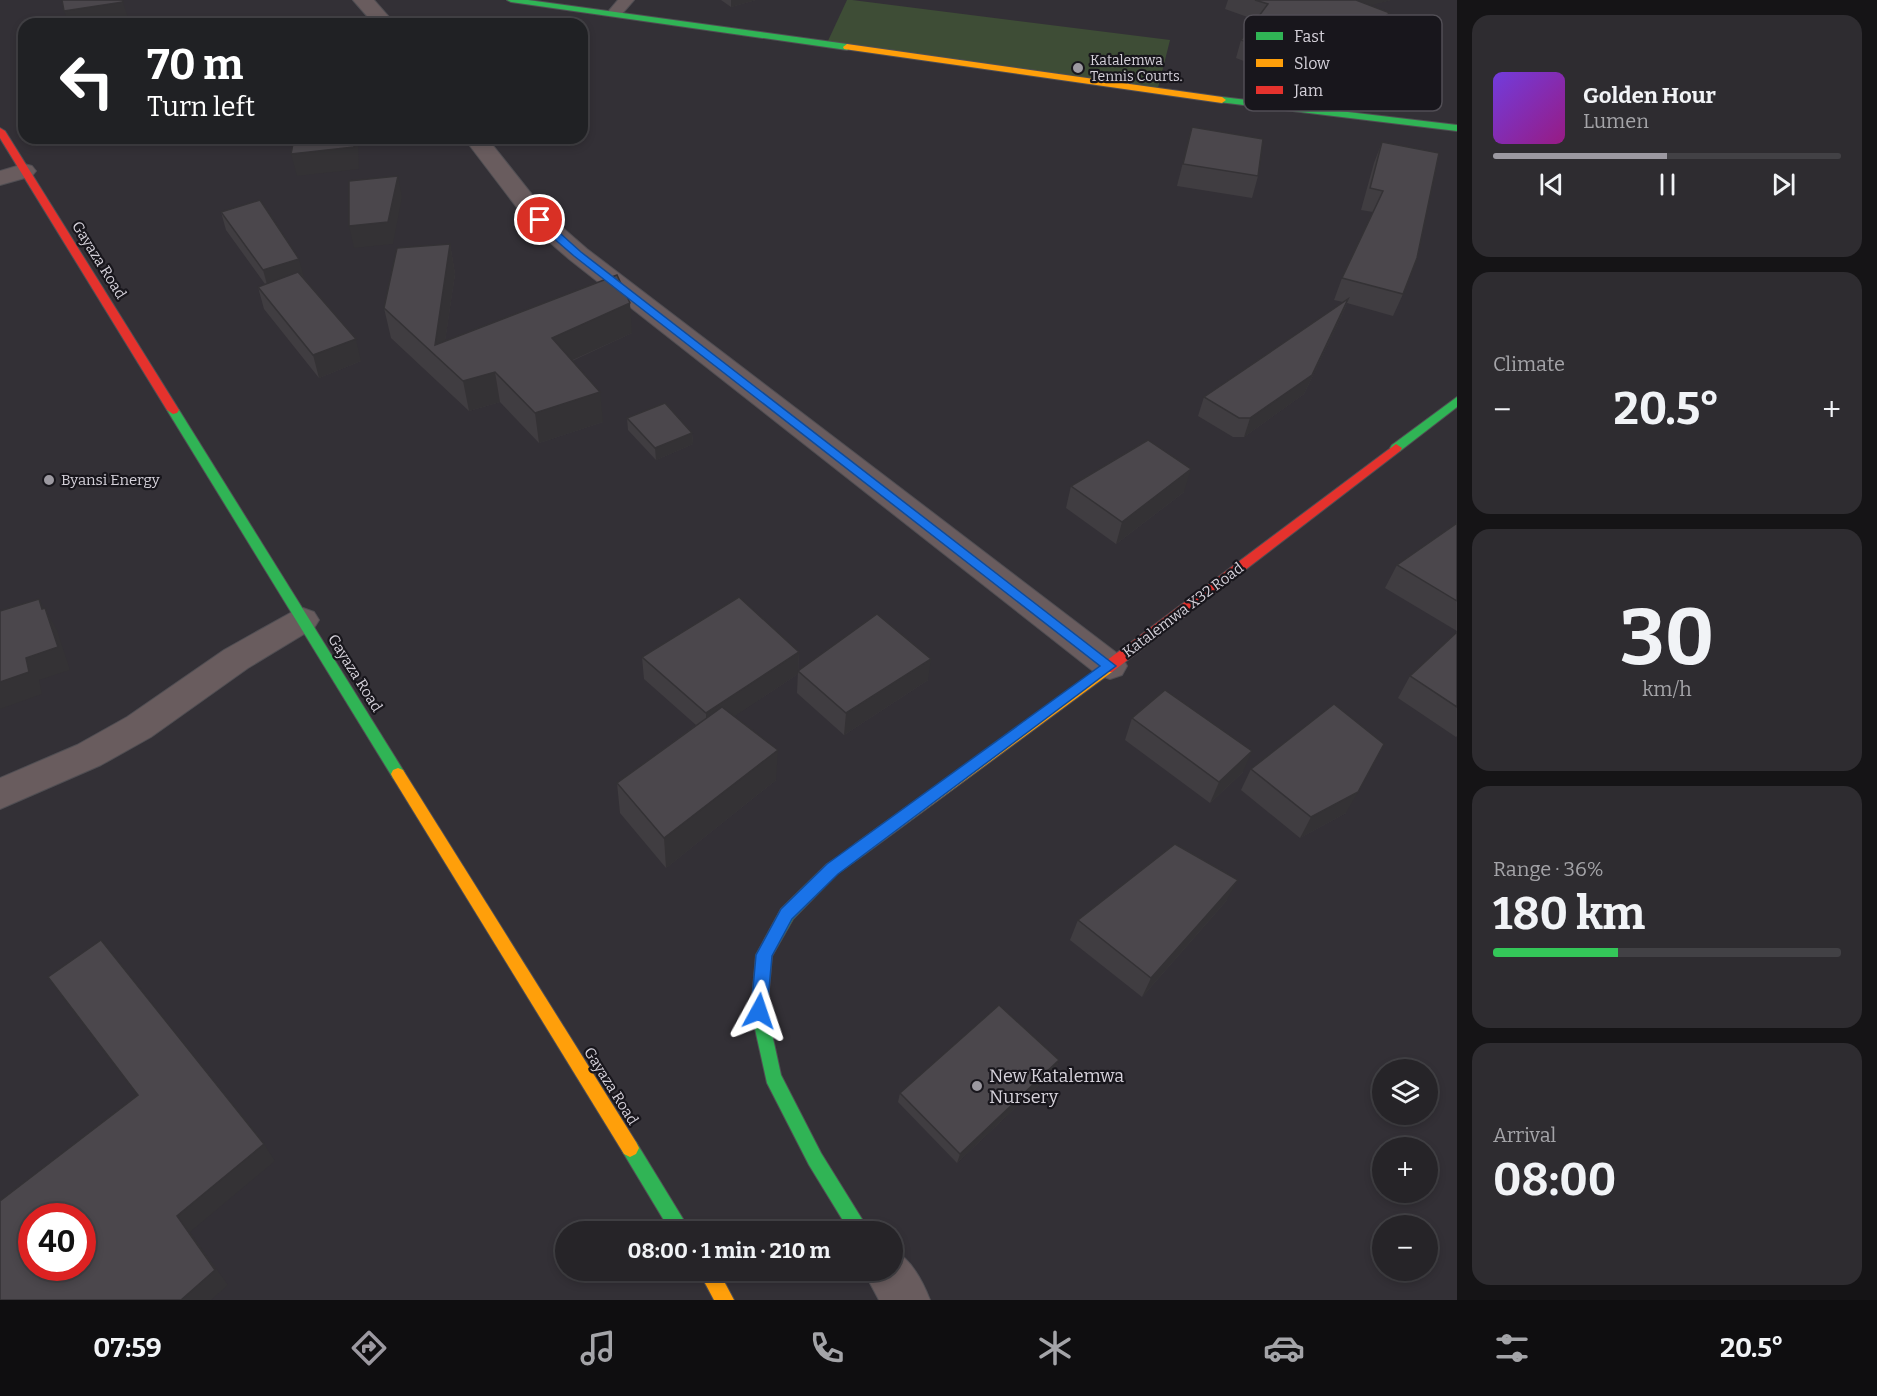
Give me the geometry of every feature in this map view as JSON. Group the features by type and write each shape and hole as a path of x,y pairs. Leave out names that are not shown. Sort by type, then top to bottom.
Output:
{"street":[{"path":"363,0 380,18"},
{"path":"511,0 615,13 1159,93 1244,103"},
{"path":"1312,111 1457,128"},
{"name":"Gayaza Road","path":"0,131 675,1221"},
{"path":"480,144 540,220 578,254 1110,666"},
{"path":"0,178 24,171"},
{"name":"Katalemwa X32 Road","path":"854,1221 815,1159 773,1077 759,1011 764,955 787,914 832,869 1110,666 1457,401"},
{"path":"0,794 88,755 139,727 236,659 303,620"},
{"path":"714,1281 725,1300"},
{"path":"894,1281 907,1300"}],"lane":[{"path":"615,13 626,0"}],"green space":[{"name":"Katalemwa Tennis Courts.","path":"847,0 1170,40 1157,92 827,43"}],"building":[{"path":"62,0 122,0 123,2 64,11"},
{"path":"1255,0 1356,0 1390,13 1387,15 1260,15 1268,4"},
{"path":"1192,127 1263,139 1258,176 1183,164"},
{"path":"1382,142 1439,153 1417,258 1403,294 1342,278 1383,191 1370,188"},
{"path":"293,144 354,144 354,147 291,154"},
{"path":"398,176 388,222 349,226 349,181"},
{"path":"260,200 299,259 263,270 221,212"},
{"path":"450,244 435,345 617,275 630,303 552,338 600,392 535,413 495,372 463,381 384,308 397,248"},
{"path":"298,272 356,339 313,355 258,287"},
{"path":"1348,299 1312,375 1250,418 1239,418 1204,397"},
{"path":"665,403 692,433 655,448 627,418"},
{"path":"1148,440 1191,469 1122,522 1071,486"},
{"path":"1457,523 1457,601 1397,565"},
{"path":"739,597 799,652 706,713 642,657"},
{"path":"39,599 42,609 45,608 58,647 26,658 29,672 0,682 0,611"},
{"path":"877,614 931,659 846,713 798,671"},
{"path":"1457,632 1457,707 1410,676"},
{"path":"1165,690 1252,751 1219,782 1132,718"},
{"path":"1334,704 1384,744 1358,792 1311,817 1251,769"},
{"path":"722,707 778,750 664,838 617,783"},
{"path":"1175,844 1238,880 1151,978 1078,920"},
{"path":"101,940 264,1144 177,1216 215,1270 181,1300 0,1300 0,1201 138,1095 48,977"},
{"name":"New Katalemwa Nursery","path":"999,1005 1059,1060 960,1154 900,1093"}],"traffic: fast":[{"path":"511,0 847,47"},
{"path":"1222,100 1244,103"},
{"path":"1314,111 1457,128"},
{"path":"1396,448 1457,401"},
{"path":"173,410 398,774"},
{"path":"854,1221 815,1159 773,1077 759,1011 764,955 787,914 832,869 860,849"},
{"path":"630,1148 675,1221"}],"traffic: slow":[{"path":"847,47 1222,100"},
{"path":"860,849 1107,668"},
{"path":"398,774 630,1148"},
{"path":"714,1281 725,1300"}],"traffic: jam":[{"path":"0,131 173,410"},
{"path":"1107,668 1396,448"}],"place":[{"name":"Katalemwa Tennis Courts.","path":"1078,68"},
{"name":"Byansi Energy","path":"49,480"},
{"name":"New Katalemwa Nursery","path":"977,1086"}],"route":[{"path":"540,220 578,254 1110,666 832,869 787,914 764,955 759,1011"}]}
